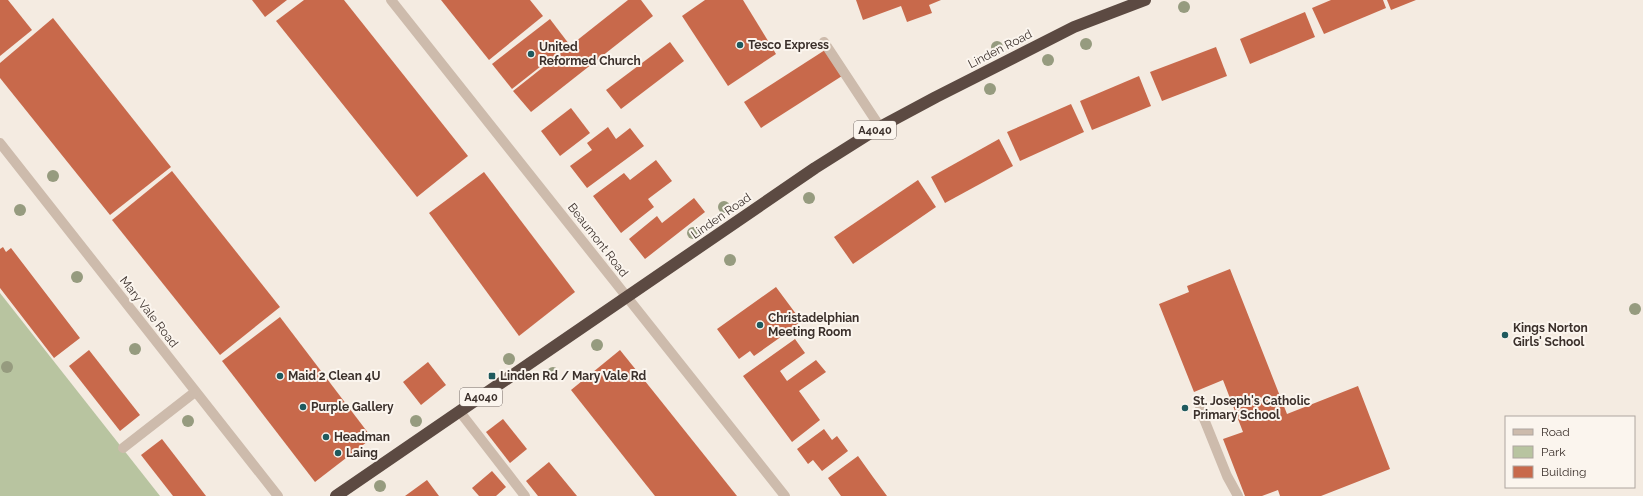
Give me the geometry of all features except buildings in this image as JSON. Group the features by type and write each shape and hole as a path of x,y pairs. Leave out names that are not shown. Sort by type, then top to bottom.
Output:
{"highway":[{"name":"Linden Road","path":"336,496 815,168 880,127 1074,27 1145,0"}],"street":[{"name":"Beaumont Road","path":"391,0 785,496"},
{"path":"824,42 880,127"},
{"name":"Mary Vale Road","path":"0,143 278,496"},
{"path":"122,448 195,392"},
{"path":"1200,408 1227,476 1238,496"},
{"path":"460,412 525,496"}],"green space":[{"path":"0,293 160,496 0,496"}],"place":[{"name":"Tesco Express","path":"740,45"},
{"name":"United Reformed Church","path":"531,54"},
{"name":"Christadelphian Meeting Room","path":"760,325"},
{"name":"Kings Norton Girls' School","path":"1505,335"},
{"name":"Maid 2 Clean 4U","path":"280,376"},
{"name":"Linden Rd / Mary Vale Rd","path":"492,376"},
{"name":"Purple Gallery","path":"303,407"},
{"name":"St. Joseph's Catholic Primary School","path":"1185,408"},
{"name":"Headman","path":"326,437"},
{"name":"Laing","path":"338,453"}]}
